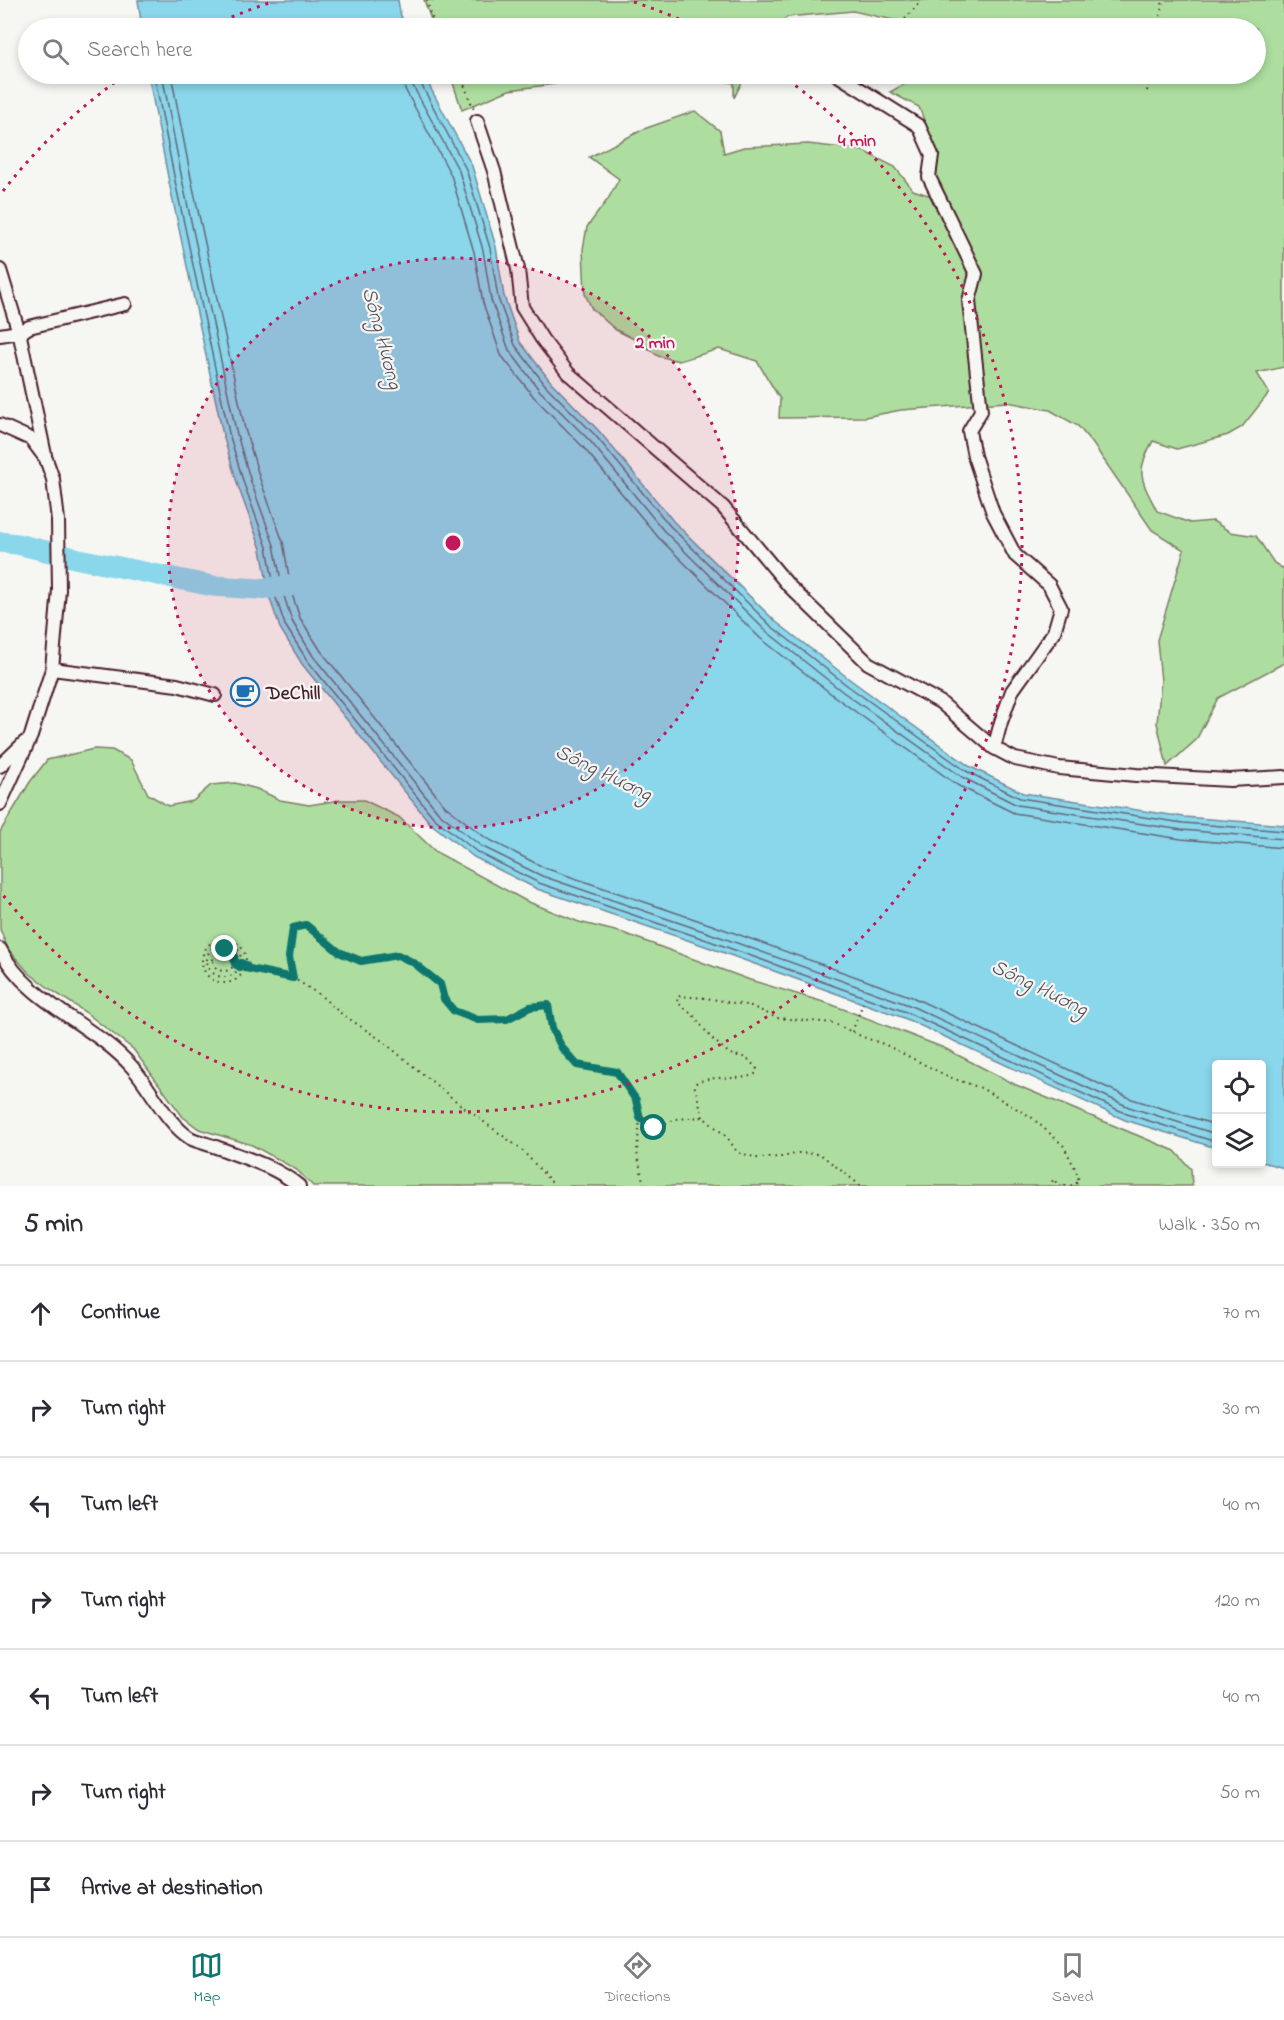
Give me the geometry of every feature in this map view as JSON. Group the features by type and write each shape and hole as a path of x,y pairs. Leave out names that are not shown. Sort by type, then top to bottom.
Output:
{"street":[{"path":"852,84 919,126 932,155 929,177 976,274 969,301 981,411 969,431 974,456 993,513 1016,555 1049,585 1061,608 1054,632 1012,691 994,748"},
{"path":"477,121 494,171 516,259 522,307 542,339 568,373 723,507 789,585 868,663 940,702 994,748 1015,759 1059,768 1136,775 1230,780 1284,777"},
{"path":"0,270 20,334 46,459 53,479 59,590 52,669 31,736 0,804"},
{"path":"0,335 20,334 29,327 125,304"},
{"path":"0,425 31,439 46,459"},
{"path":"52,669 177,685 215,695"},
{"path":"0,766 31,736"},
{"path":"0,949 6,962 29,987 108,1043 133,1068 176,1125 191,1138 266,1165 299,1186"}],"path":[{"path":"427,0 432,18"},
{"path":"906,18 922,0"},
{"path":"1160,18 1163,0"},
{"path":"464,84 477,121"},
{"path":"1147,91 1148,84"},
{"path":"293,978 289,957 293,928 306,925 339,952 361,961 398,955 414,963 440,984 444,999 454,1011 478,1020 507,1019 530,1007 548,1005 552,1028 562,1048 577,1065 617,1072 636,1100 640,1118 637,1152 644,1186"},
{"path":"220,938 232,940 241,946 245,953 245,967 242,975 230,982 216,982 202,967 202,953 213,941 220,938"},
{"path":"230,944 232,940"},
{"path":"219,944 230,944 239,952 240,965 230,976 218,976 210,970 208,955 219,944"},
{"path":"221,949 228,950 234,954 235,964 230,970 222,971 214,964 214,956 221,949"},
{"path":"208,955 214,956"},
{"path":"235,964 293,978 320,995 339,1012 381,1040 462,1106 521,1149 555,1186"},
{"path":"216,982 218,976"},
{"path":"861,1186 820,1154 798,1153 783,1157 757,1158 737,1152 727,1137 704,1117 694,1084 705,1078 748,1077 755,1074 757,1069 747,1058 730,1054 711,1038 695,1017 677,1002 678,996 751,1006 777,1018 832,1023 886,1045 949,1077 981,1088 1031,1117 1063,1145 1076,1168 1078,1181 1074,1185 1058,1186 1054,1179 1049,1186"},
{"path":"852,1032 863,1003"},
{"path":"640,1118 654,1128 676,1119 704,1117"}],"green space":[{"path":"424,0 1284,0 1284,367 1257,373 1269,393 1242,427 1228,435 1177,449 1153,441 1144,461 1142,477 1157,511 1190,523 1213,521 1230,532 1256,536 1274,563 1284,569 1284,663 1218,698 1196,740 1167,766 1157,723 1161,681 1157,640 1184,550 1152,530 1078,426 1050,410 1007,402 901,410 865,417 779,418 780,399 757,361 719,349 679,361 658,356 640,342 616,330 592,309 585,294 583,249 587,227 608,199 619,179 589,157 644,129 695,111 720,131 724,153 744,147 808,144 861,150 895,167 913,190 934,197 932,141 919,107 890,92 905,84 1266,84 1266,18 884,18 853,11 786,18 430,18"},
{"path":"453,84 555,84 509,90 462,110"},
{"path":"734,84 741,84 734,98"},
{"path":"94,749 112,750 131,760 148,794 168,806 193,801 211,785 235,783 257,789 280,800 309,805 340,800 364,800 399,817 436,852 526,901 579,922 623,933 750,980 830,1004 944,1048 1016,1085 1175,1151 1191,1169 1192,1186 313,1186 297,1170 252,1145 199,1129 183,1117 133,1049 29,973 8,949 0,929 0,832 30,782 47,760"}],"water":[{"path":"138,0 398,0 402,18 141,18"},
{"name":"Sông Hương","path":"150,84 428,84 472,166 496,247 504,296 520,342 551,382 599,431 674,522 775,621 852,681 969,766 1023,793 1184,817 1284,825 1284,1168 1266,1163 1266,1060 1212,1060 1212,1147 1125,1120 904,1018 705,946 537,889 474,857 430,823 302,664 280,628 270,599 261,549 238,486 223,435"}],"waterway":[{"path":"0,542 213,586 259,589 295,585"}],"place":[{"name":"DeChill","path":"245,692"}],"route":[{"path":"225,949 232,951 235,964 240,967 241,963 246,965 245,968 293,978 289,957 293,928 306,925 339,952 361,961 398,955 414,963 440,984 444,999 454,1011 478,1020 507,1019 530,1007 548,1005 552,1028 562,1048 577,1065 617,1072 636,1100 640,1118 654,1128"}]}
